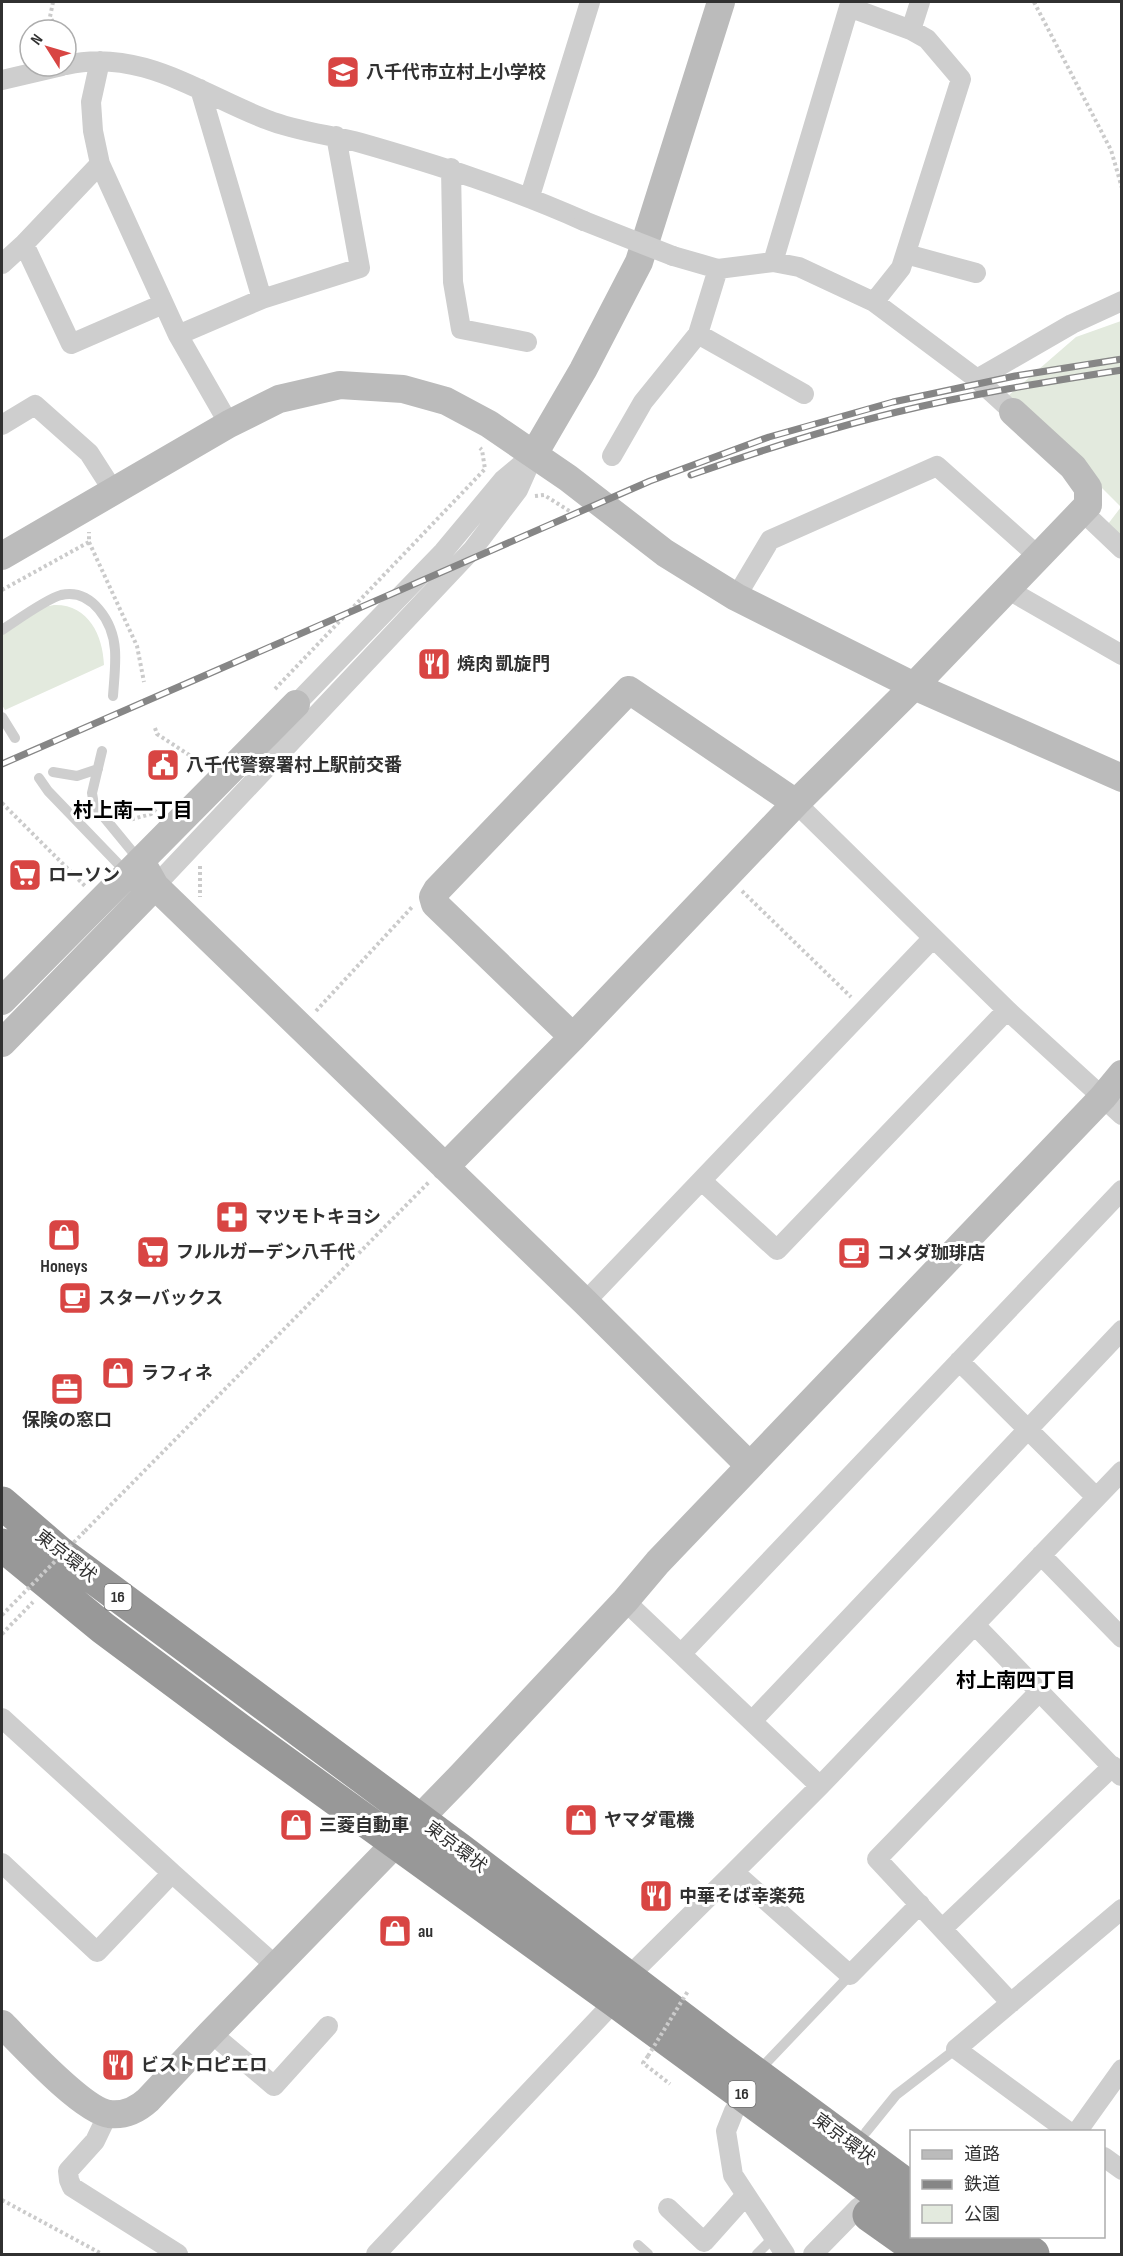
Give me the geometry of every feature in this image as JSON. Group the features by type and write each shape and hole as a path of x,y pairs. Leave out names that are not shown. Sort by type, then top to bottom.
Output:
{"highway":[{"name":"東京環状","path":"2,1503 68,1559 418,1819 631,1996 910,2217"},
{"name":"東京環状","path":"2,1545 103,1628 395,1843 631,1996 910,2188"},
{"name":"16","path":"631,1996 734,2039 910,2164"},
{"name":"16","path":"631,1996 692,2080 924,2254"},
{"path":"938,2238 959,2254"},
{"path":"978,2238 999,2254"},
{"path":"1011,2238 1033,2254"}],"street":[{"path":"530,196 590,2"},
{"path":"2,1043 155,886 473,549 518,490 534,454 583,370 639,262 721,2"},
{"path":"911,30 920,2"},
{"path":"773,262 849,7 911,30 927,39 961,79 901,268 874,302"},
{"path":"100,61 91,102 93,131 100,164 178,335 230,424"},
{"path":"78,63 100,61 140,65 200,89 269,121 336,136 451,168 530,196 584,221 673,256 718,269 773,262 799,267 874,302 977,379 1073,467 1088,488 1088,505 914,686 796,803 573,1037 445,1167"},
{"path":"2,80 18,76"},
{"path":"200,89 262,298"},
{"path":"178,335 262,298 360,268 336,136"},
{"path":"2,264 100,164"},
{"path":"451,168 453,282 461,329 527,342"},
{"path":"24,244 71,344 163,304"},
{"path":"906,254 976,273"},
{"path":"612,456 643,402 698,334 718,269"},
{"path":"977,379 1072,324 1122,301"},
{"path":"698,334 804,394"},
{"path":"2,556 230,424 279,399 340,385 403,389 446,401 489,424 534,454 665,553 736,597 914,686 1122,778"},
{"path":"2,425 35,405 89,453 114,492"},
{"path":"2,1001 134,867 285,697 443,552 503,480 534,454"},
{"path":"736,597 770,540 937,466 1038,556"},
{"path":"1082,511 1122,549"},
{"path":"1007,589 1122,656"},
{"path":"573,1037 435,904 433,897 436,890 629,690 796,803 1007,1010 1112,1106"},
{"path":"134,867 585,1302 750,1467"},
{"path":"585,1302 933,938"},
{"path":"702,1181 777,1250 1007,1010"},
{"path":"2,2024 75,2093 92,2106 108,2114 123,2114 137,2110 418,1819 750,1467 1112,1106 1122,1074"},
{"path":"681,1654 1122,1190"},
{"path":"752,1721 1122,1330"},
{"path":"959,1361 1096,1497"},
{"path":"376,2254 631,1996 734,1872 820,1786 1122,1471"},
{"path":"1041,1555 1119,1631"},
{"path":"625,1601 820,1786"},
{"path":"943,1928 1117,1771 975,1625"},
{"path":"1011,2003 877,1859 1039,1692"},
{"path":"2,1718 276,1965"},
{"path":"2,1863 97,1952 172,1873"},
{"path":"734,1872 850,1975 920,1904"},
{"path":"1066,2130 956,2049 1122,1909"},
{"path":"211,2033 274,2086 328,2026"},
{"path":"1078,2130 1122,2069"},
{"path":"734,2111 726,2131 733,2175 784,2254"},
{"path":"108,2114 95,2141 68,2171 72,2187 178,2254"},
{"path":"1105,2158 1122,2170"},
{"path":"668,2208 704,2242 746,2195"},
{"path":"813,2254 859,2207"}],"lane":[{"path":"2,630 59,595 75,593 90,599 108,620 115,648 113,696"},
{"path":"2,717 15,738"},
{"path":"102,751 92,793 94,805 134,867"},
{"path":"53,772 77,777 98,769"},
{"path":"39,778 48,791 134,867"},
{"path":"767,2062 850,1975"},
{"path":"866,2132 896,2095 956,2049"},
{"path":"757,2254 773,2238"},
{"path":"638,2244 648,2254"}],"path":[{"path":"51,18 53,2"},
{"path":"1034,2 1111,150 1122,188"},
{"path":"285,697 484,469 482,450 473,443"},
{"path":"529,497 544,495 574,514"},
{"path":"155,728 157,734 202,764 210,756"},
{"path":"2,803 86,887"},
{"path":"120,812 129,820 151,814 159,806"},
{"path":"200,861 200,898"},
{"path":"726,876 864,1010"},
{"path":"307,1004 315,1012 415,904 433,897"},
{"path":"2,1616 445,1167"},
{"path":"2,1634 38,1598"},
{"path":"670,2084 644,2064 688,1991"},
{"path":"2,2200 102,2254"}],"green space":[{"path":"1121,321 1121,507 1009,395 1076,337"},
{"path":"1121,507 1121,536 1108,524"},
{"path":"54,605 76,610 91,623 101,643 104,665 5,710 2,705 2,633 44,607"}],"railway":[{"path":"2,764 650,481 769,437 893,402 1015,376 1122,359"},
{"path":"691,475 793,441 897,412 981,394 1122,370"}],"place":[{"name":"八千代市立村上小学校","path":"343,72"},
{"name":"焼肉 凱旋門","path":"434,664"},
{"name":"八千代警察署村上駅前交番","path":"163,765"},
{"name":"ローソン","path":"25,875"},
{"name":"マツモトキヨシ","path":"232,1217"},
{"name":"Honeys","path":"64,1235"},
{"name":"フルルガーデン八千代","path":"153,1252"},
{"name":"コメダ珈琲店","path":"854,1253"},
{"name":"スターバックス","path":"75,1298"},
{"name":"ラフィネ","path":"118,1373"},
{"name":"保険の窓口","path":"67,1389"},
{"name":"ヤマダ電機","path":"581,1820"},
{"name":"三菱自動車","path":"296,1825"},
{"name":"中華そば幸楽苑","path":"656,1896"},
{"name":"au","path":"395,1931"},
{"name":"ビストロピエロ","path":"118,2065"}],"district":[{"name":"村上南一丁目","path":"133,811"},
{"name":"村上南四丁目","path":"1016,1681"}]}
